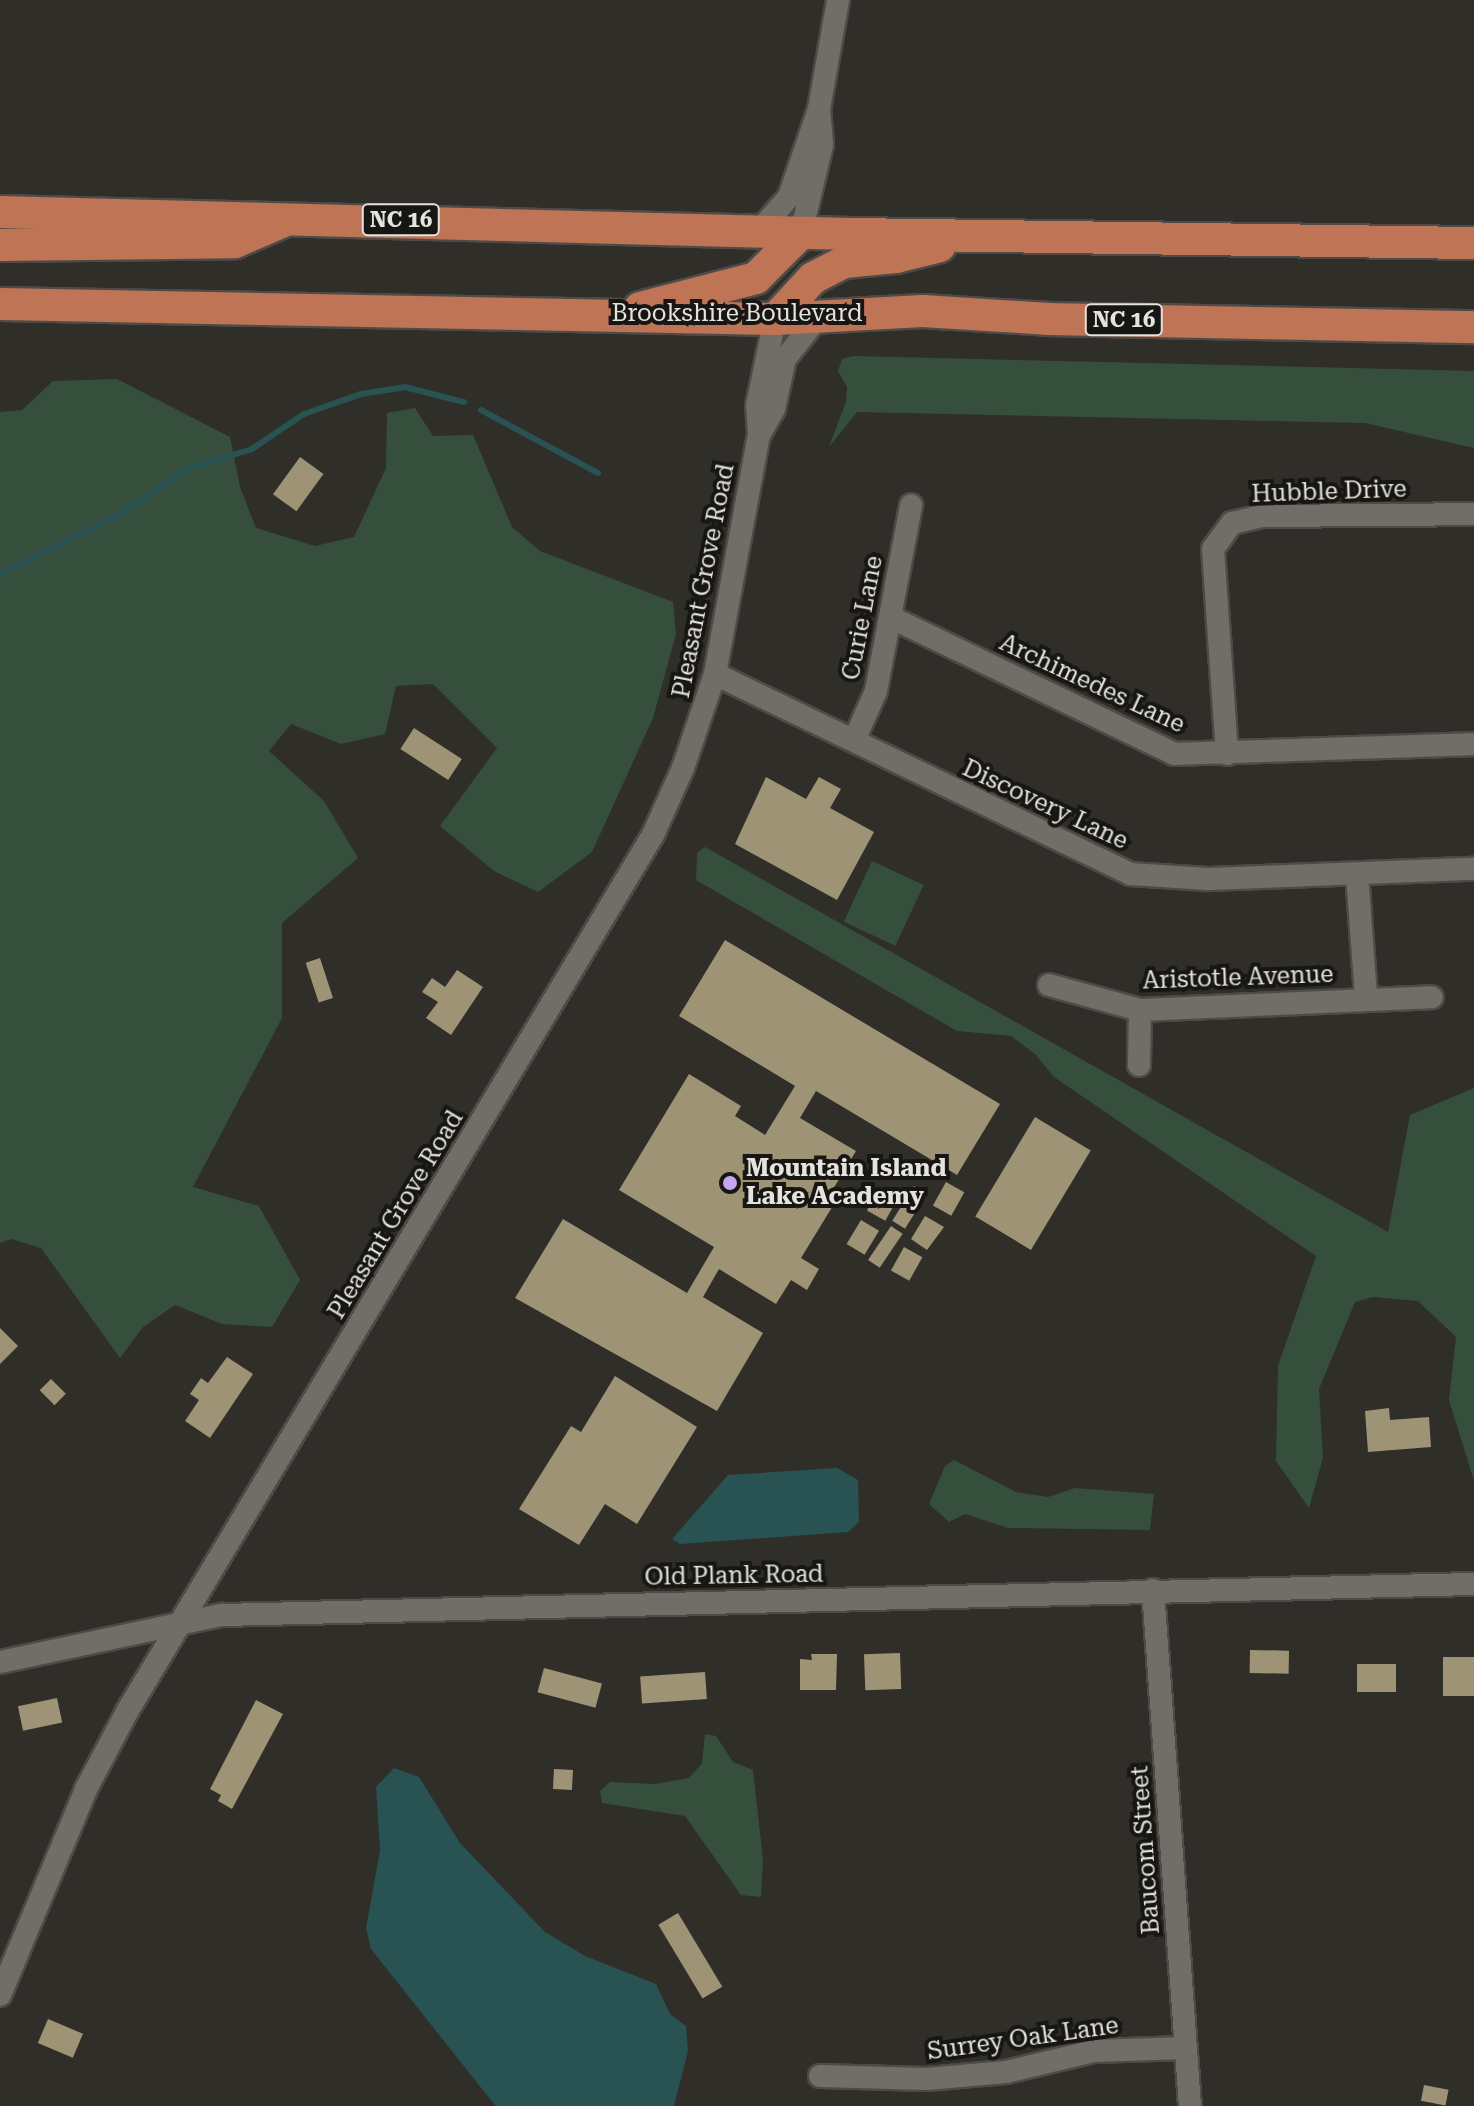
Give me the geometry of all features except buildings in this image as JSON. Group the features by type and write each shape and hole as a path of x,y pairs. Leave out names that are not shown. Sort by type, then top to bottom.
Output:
{"highway":[{"name":"NC 16","path":"0,212 298,216 801,233 1474,243"},
{"path":"0,245 235,242 298,216"},
{"path":"617,316 685,293 739,286 770,268 801,233"},
{"path":"775,319 813,278 844,262 896,257 982,235"},
{"name":"Brookshire Boulevard","path":"0,304 775,319 923,311 1253,323 1474,327"},
{"path":"1253,323 1275,309 1474,309"}],"street":[{"path":"758,232 789,197 819,109 838,0"},
{"path":"801,233 822,145 819,109"},
{"name":"Pleasant Grove Road","path":"759,435 774,409 785,359 818,317"},
{"name":"Pleasant Grove Road","path":"0,1995 86,1789 179,1623 614,905 683,768 715,674 759,435 757,405 775,319"},
{"name":"Curie Lane","path":"855,738 876,691 911,505"},
{"name":"Hubble Drive","path":"1227,754 1213,549 1232,523 1263,516 1474,514"},
{"name":"Archimedes Lane","path":"890,617 1175,754 1474,744"},
{"name":"Discovery Lane","path":"715,674 855,738 927,778 1130,874 1208,879 1474,869"},
{"path":"1357,874 1366,998"},
{"name":"Aristotle Avenue","path":"1049,985 1140,1010 1432,997"},
{"path":"1139,1065 1140,1010"},
{"name":"Old Plank Road","path":"0,1662 222,1615 1474,1584"},
{"name":"Baucom Street","path":"1153,1590 1190,2106"},
{"name":"Surrey Oak Lane","path":"820,2076 878,2082 927,2079 1006,2072 1094,2051 1186,2048"}],"green space":[{"path":"853,356 1474,371 1474,448 1365,423 857,412 829,447 846,402 847,387 838,371 842,359"},
{"path":"117,379 230,437 240,487 256,528 315,546 354,537 386,468 387,413 415,408 433,436 473,435 512,527 540,551 673,602 676,634 653,718 592,852 538,892 494,871 440,826 497,748 433,684 396,686 385,734 341,744 291,724 269,751 324,801 358,858 282,923 282,1018 193,1187 259,1206 300,1280 272,1327 222,1324 175,1305 143,1327 120,1358 41,1248 11,1239 0,1243 0,412 22,410 53,381"},
{"path":"705,847 1388,1232 1410,1115 1474,1088 1474,1481 1449,1400 1456,1337 1418,1301 1373,1297 1355,1302 1319,1389 1323,1458 1309,1508 1276,1461 1278,1366 1316,1256 1054,1077 1035,1054 1011,1036 957,1031 696,880 697,853"},
{"path":"872,861 924,885 895,946 844,922"},
{"path":"954,1460 1016,1492 1048,1497 1075,1488 1154,1494 1150,1530 1008,1528 965,1514 949,1522 929,1504 945,1466"},
{"path":"705,1734 716,1736 733,1762 753,1770 763,1860 761,1897 741,1895 685,1816 602,1803 600,1791 610,1782 655,1784 689,1778 702,1763"}],"water":[{"path":"837,1468 858,1480 859,1522 848,1532 680,1544 672,1539 728,1475"},
{"path":"394,1768 419,1777 460,1843 545,1932 585,1956 656,1984 670,2014 686,2026 688,2051 674,2106 496,2106 486,2094 371,1949 366,1928 380,1850 376,1787"}],"waterway":[{"path":"0,574 119,515 190,468 252,449 304,414 361,394 405,387 464,402"},
{"path":"481,410 598,473"}],"place":[{"name":"Mountain Island Lake Academy","path":"730,1183"}]}
